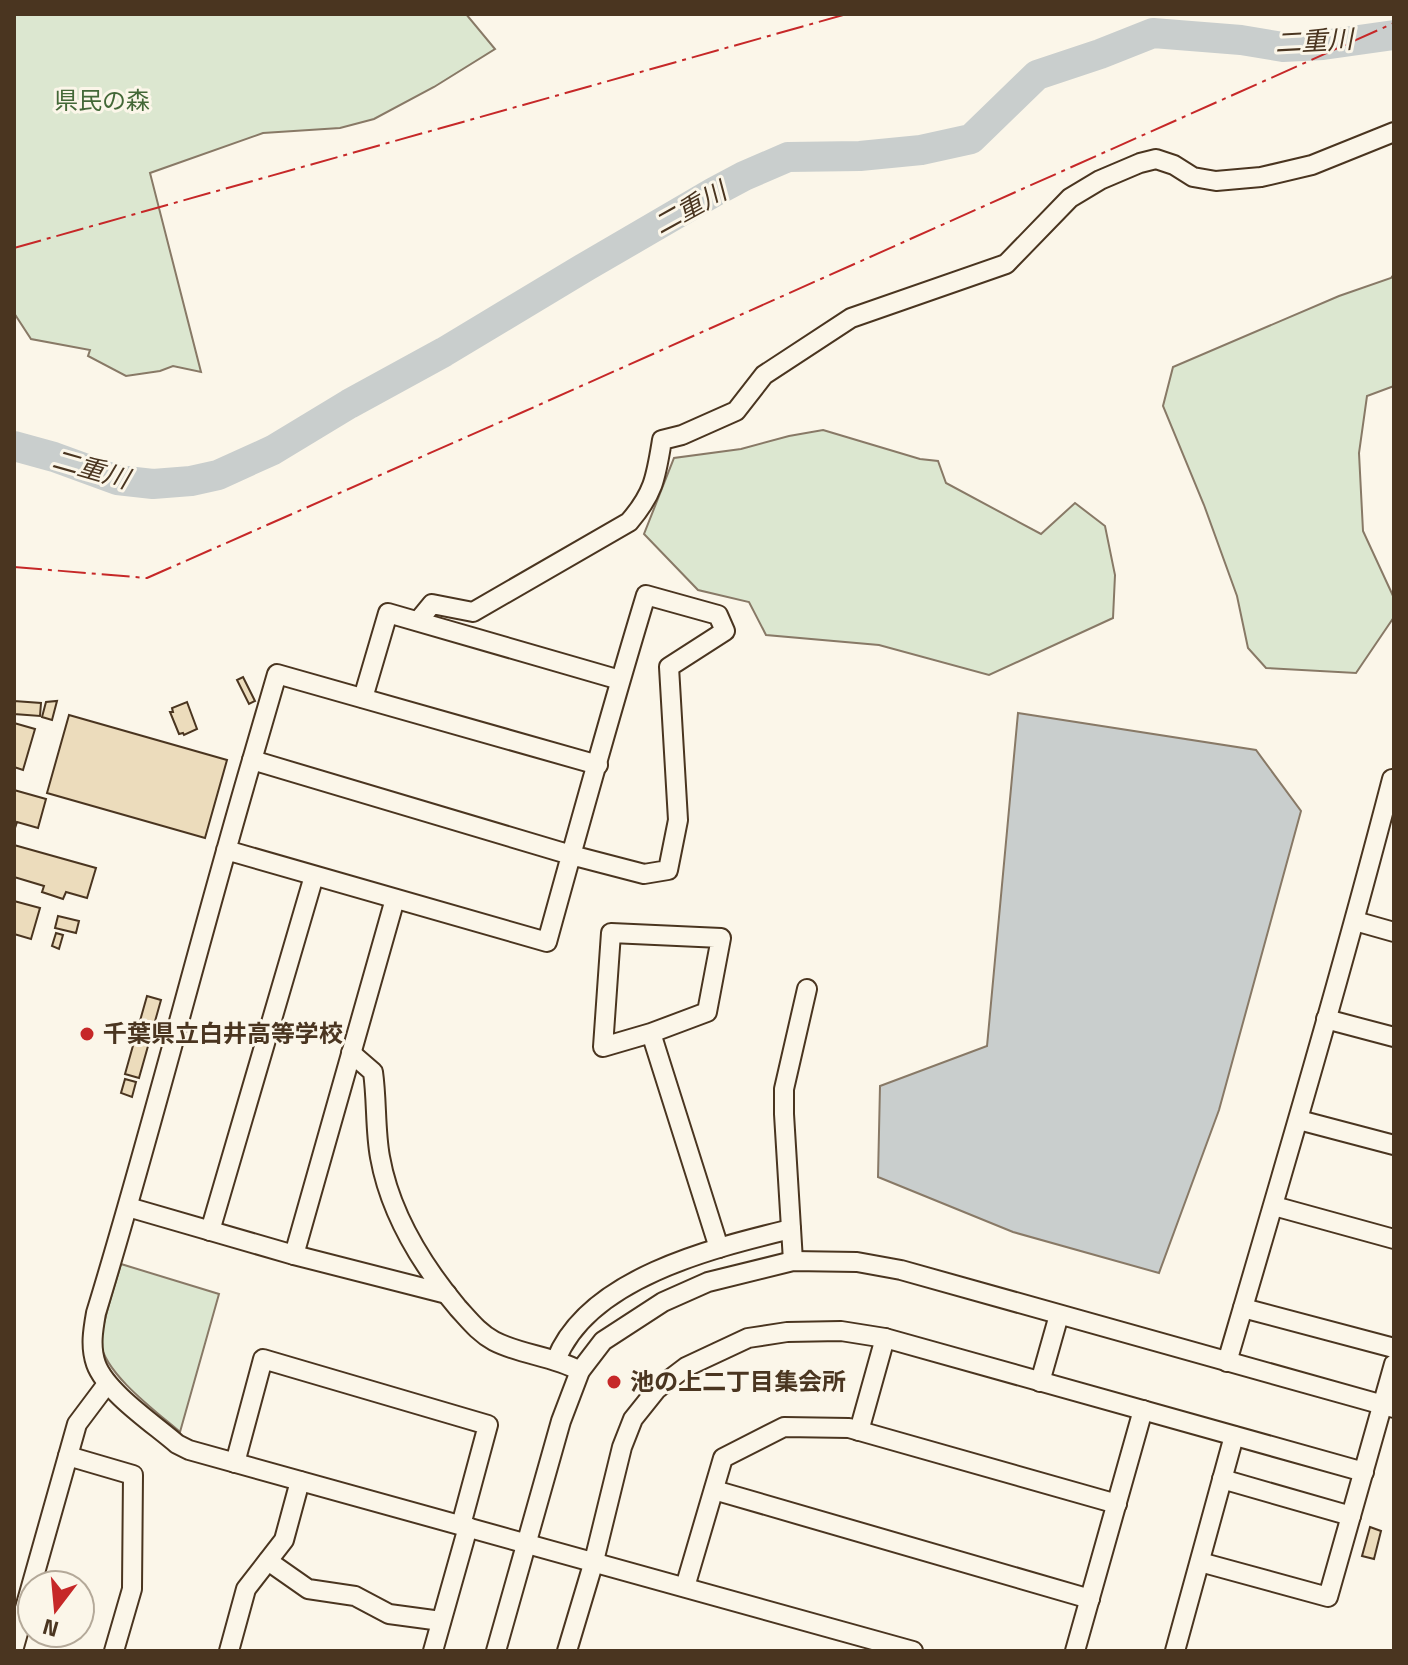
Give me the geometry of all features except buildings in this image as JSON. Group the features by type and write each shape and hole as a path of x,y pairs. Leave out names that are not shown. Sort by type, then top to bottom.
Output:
{"street":[{"path":"418,621 432,604 473,612 629,522 645,503 657,474 662,440 682,435 736,411 764,375 851,318 1006,264 1070,198 1100,180 1156,159 1174,165 1193,177 1216,181 1261,177 1312,165 1394,132"},
{"path":"226,850 547,942 571,855 598,765 620,680 646,595 718,615 725,631 669,667 678,820 668,870 644,874 571,855 252,760"},
{"path":"363,698 388,613 620,680"},
{"path":"598,765 277,674 96,1313 93,1331 95,1362 107,1384 177,1444 189,1450 902,1649"},
{"path":"1227,1362 1299,1120 1394,780"},
{"path":"210,1231 314,876"},
{"path":"294,1255 395,899"},
{"path":"1355,921 1394,932"},
{"path":"611,933 721,938 707,1012 651,1033 603,1047 611,933"},
{"path":"793,1261 784,1089 807,989"},
{"path":"1326,1019 1394,1037"},
{"path":"651,1033 719,1248"},
{"path":"351,1053 373,1072 379,1157 393,1204 412,1243 447,1294 477,1330 494,1341 565,1363 580,1371"},
{"path":"1299,1120 1394,1145"},
{"path":"1274,1206 1394,1239"},
{"path":"128,1207 294,1255 447,1294"},
{"path":"556,1360 562,1345 592,1309 627,1285 719,1248 791,1229"},
{"path":"496,1651 561,1421 580,1371 603,1341 663,1302 708,1282 793,1261 857,1262 901,1270 1388,1406"},
{"path":"1243,1308 1394,1348"},
{"path":"1040,1382 1059,1315"},
{"path":"567,1651 594,1561 622,1447 633,1419 657,1389 686,1367 748,1338 787,1332 841,1331 885,1338 1364,1472"},
{"path":"859,1431 885,1338"},
{"path":"235,1463 263,1359 488,1425 433,1651"},
{"path":"1200,1562 1328,1597 1364,1472 1388,1406 1394,1364"},
{"path":"14,1647 77,1424 107,1384"},
{"path":"1075,1651 1143,1410"},
{"path":"685,1587 723,1458 784,1427 849,1428 1117,1504"},
{"path":"1175,1651 1234,1436"},
{"path":"68,1456 133,1475 132,1589 114,1651"},
{"path":"1222,1479 1351,1516"},
{"path":"229,1651 246,1589 284,1540 300,1481"},
{"path":"714,1490 1090,1599"},
{"path":"268,1561 308,1589 355,1596 389,1614 441,1621"}],"green space":[{"name":"県民の森","path":"14,14 466,14 495,49 374,119 340,128 263,133 150,173 201,372 173,366 126,376 88,356 90,350 31,339 14,313"},
{"path":"1394,274 1394,386 1367,396 1359,453 1363,531 1394,598 1394,617 1356,673 1266,668 1248,648 1237,596 1163,406 1173,367 1339,296 1391,278"},
{"path":"823,430 920,459 938,461 946,483 1041,534 1075,503 1105,526 1115,575 1113,618 989,675 879,645 766,635 749,602 698,590 644,534 674,458 741,449"},
{"path":"121,1264 219,1294 180,1432 122,1380 105,1356 101,1344 103,1327"}],"shaded area":[{"path":"1018,713 1256,750 1301,811 1219,1110 1159,1273 1013,1232 878,1177 880,1086 987,1046"}],"waterway":[{"name":"二重川","path":"14,446 117,480 153,484 218,475 273,450 714,192 788,157 860,156 921,150 971,139 1037,75 1153,33 1241,40 1283,47 1394,35"}],"power":[{"path":"14,248 847,14"},
{"path":"14,567 147,578 1394,23"}],"place":[{"name":"千葉県立白井高等学校","path":"87,1034"},
{"name":"池の上二丁目集会所","path":"614,1382"}]}
